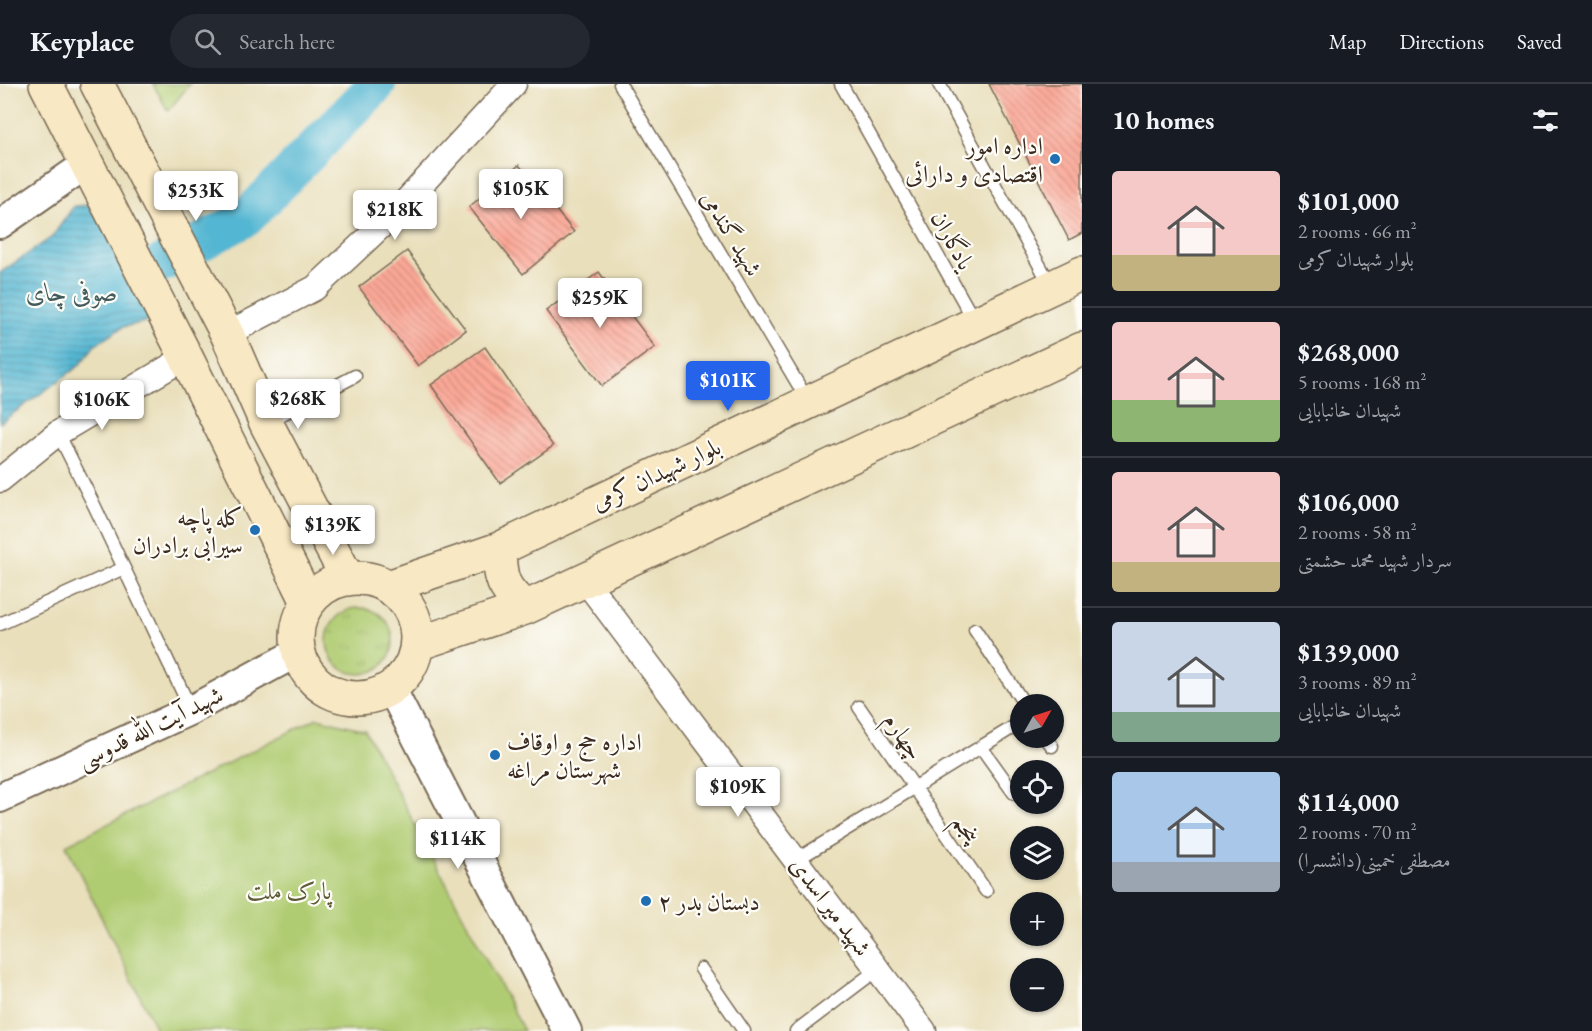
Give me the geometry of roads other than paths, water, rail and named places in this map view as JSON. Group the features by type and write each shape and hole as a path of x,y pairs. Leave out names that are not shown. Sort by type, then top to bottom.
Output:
{"main road":[{"path":"46,84 170,325 308,602"},
{"path":"97,84 226,334 266,423 348,579"},
{"name":"بلوار شهیدان کرمی","path":"388,587 499,549 1082,273"},
{"path":"417,644 525,608 1082,350"},
{"path":"499,549 500,572 508,592 525,608"},
{"path":"348,579 372,580 388,587 401,597 411,611 416,627 417,644 413,660 405,676 392,688 374,696 354,699 336,695 312,678 298,652 297,635 300,618 308,602 321,590 348,579"}],"street":[{"path":"226,334 315,288 395,213 514,84"},
{"path":"0,224 93,174"},
{"path":"0,480 58,433 186,357"},
{"name":"شهید میر اسدی","path":"585,580 924,1031"},
{"name":"شهید آیت الله قدوسی","path":"0,798 191,710 298,652"},
{"path":"392,688 567,1031"}],"lane":[{"name":"شهید گندمی","path":"620,84 808,402"},
{"name":"یادگاران","path":"841,84 976,323"},
{"path":"939,84 1052,287"},
{"path":"266,423 355,376"},
{"path":"58,433 191,710"},
{"path":"0,624 124,568"},
{"path":"975,630 1017,694"},
{"name":"چهارم","path":"859,707 914,788"},
{"path":"796,860 1010,729"},
{"path":"981,747 1010,787"},
{"name":"پنجم","path":"914,788 986,891"},
{"path":"701,969 744,1031"},
{"path":"801,1029 878,969"}],"water":[{"name":"صوفی چای","path":"91,205 155,320 123,327 95,345 79,366 0,423 0,273 52,237 74,206"}],"waterway":[{"path":"114,289 246,218 377,84"}],"place":[{"name":"اداره امور اقتصادی و دارائی","path":"1055,159"},
{"name":"کله پاچه سیرابی برادران","path":"255,530"},
{"name":"اداره حج و اوقاف شهرستان مراغه","path":"495,755"},
{"name":"دبستان بدر ۲","path":"646,901"}],"park label":[{"name":"پارک ملت","path":"289,890"}]}
